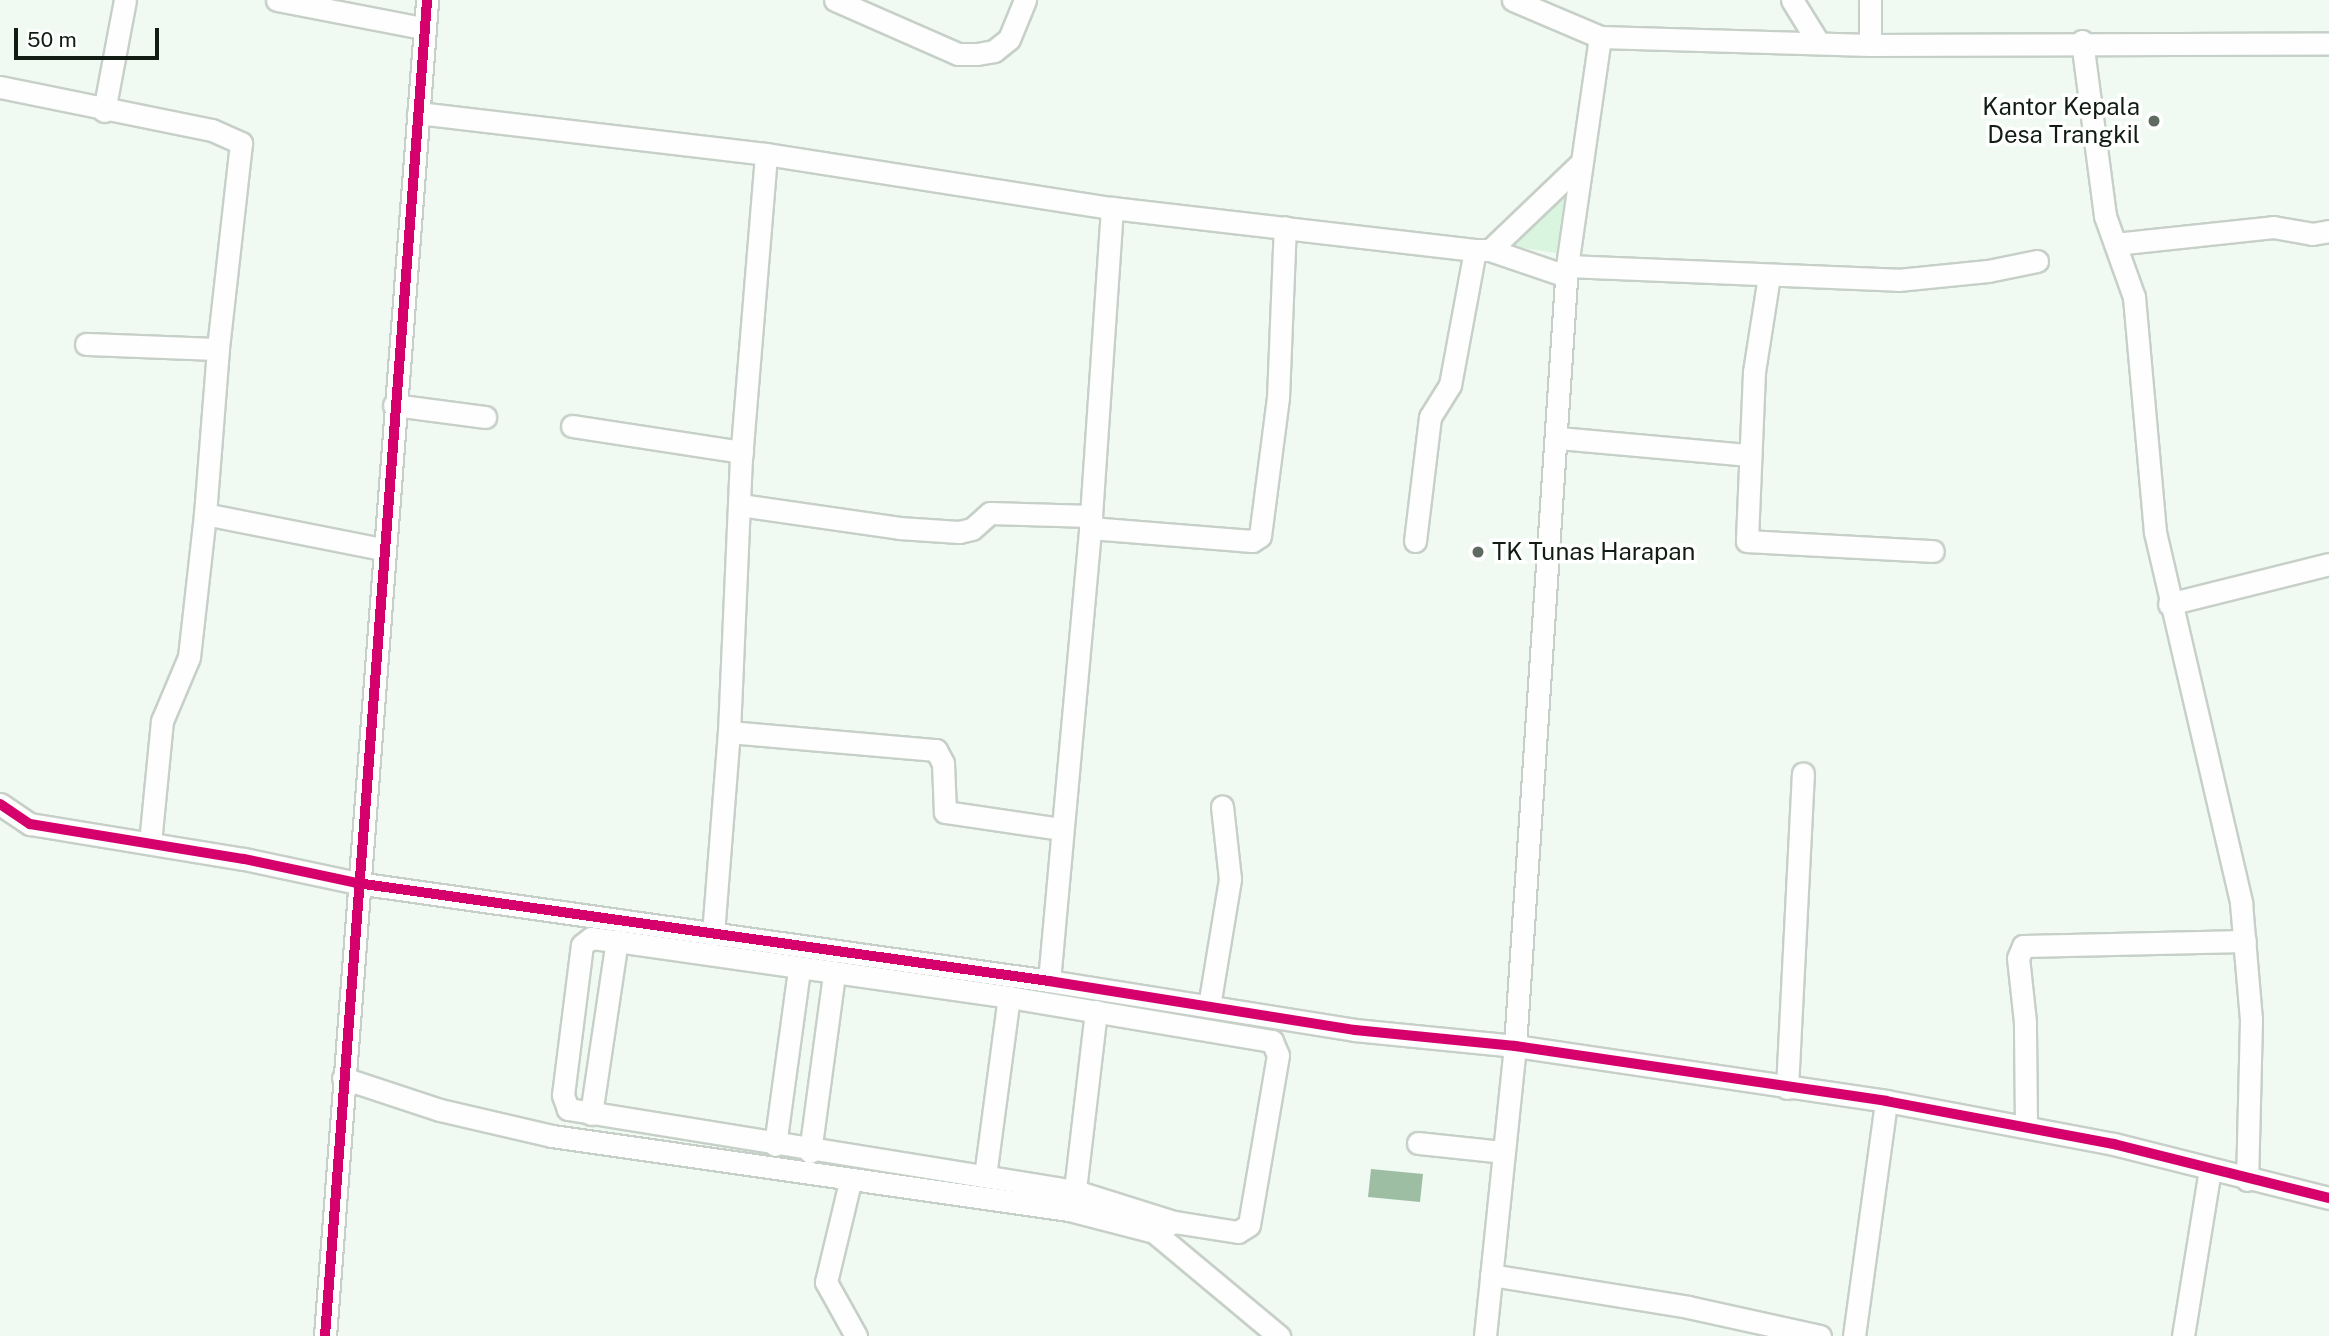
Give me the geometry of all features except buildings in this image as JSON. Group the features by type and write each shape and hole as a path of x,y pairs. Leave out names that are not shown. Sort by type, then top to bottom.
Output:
{"street":[{"path":"104,111 125,0"},
{"path":"276,0 422,29"},
{"path":"325,1336 382,549 418,113 422,29 427,0"},
{"path":"835,0 958,54 976,54 994,51 1009,39 1025,0"},
{"path":"1513,0 1600,37 1870,45 2082,41 2329,43"},
{"path":"1792,0 1818,42"},
{"path":"1870,0 1870,45"},
{"path":"1485,1336 1515,1046 1558,438 1566,271 1578,166 1600,37"},
{"path":"2082,41 2101,196 2134,297 2148,471 2168,604 2241,903 2252,1108 2247,1180"},
{"path":"0,87 104,111 212,130 242,143 218,349 205,514 189,657 162,721 150,843"},
{"path":"418,113 766,154 1112,208 1482,250 1566,271 1937,278 2037,261"},
{"path":"713,934 729,732 742,452 766,154"},
{"path":"1415,541 1430,417 1450,385 1482,250 1578,166"},
{"path":"1049,981 1060,829 1090,522 1112,208"},
{"path":"740,505 899,528 959,532 972,529 989,513 1252,541 1260,536 1278,398 1285,227"},
{"path":"2115,244 2273,227 2312,234 2329,231"},
{"path":"1769,276 1754,372 1747,541 1933,551"},
{"path":"86,344 218,349"},
{"path":"394,405 485,417"},
{"path":"572,426 742,452"},
{"path":"1558,438 1750,455"},
{"path":"205,514 382,549"},
{"path":"2168,604 2329,564"},
{"path":"729,732 936,750 943,763 945,813 1060,829"},
{"path":"1787,1088 1803,773"},
{"path":"0,804 30,824 150,843 358,883 1049,981 1356,1030 1515,1046 1886,1101 2026,1125 2329,1198"},
{"path":"1209,1006 1230,879 1222,806"},
{"path":"591,938 799,969 1009,997 1264,1037 1276,1047 1249,1226 1238,1232 1174,1222 1075,1192 810,1152 568,1110 563,1095 582,945 591,938"},
{"path":"591,1114 617,941"},
{"path":"2026,1125 2025,1021 2018,958 2023,946 2245,941"},
{"path":"775,1145 799,969"},
{"path":"810,1152 834,975"},
{"path":"985,1177 1009,997"},
{"path":"1075,1192 1096,1011"},
{"path":"343,1078 440,1111 552,1136 850,1182 1069,1210 1154,1232 1279,1336"},
{"path":"1854,1336 1886,1101"},
{"path":"1418,1143 1504,1152"},
{"path":"2183,1336 2210,1169"},
{"path":"850,1182 826,1282 854,1335"},
{"path":"1154,1232 1174,1222"},
{"path":"1491,1275 1688,1307 1820,1336"}],"shaded area":[{"path":"1568,186 1562,254 1511,246"},
{"path":"1371,1169 1423,1174 1420,1202 1368,1197"}],"cycle path":[{"path":"325,1336 427,0"},
{"path":"0,804 30,824 244,859 357,883 1049,981 1355,1030 1515,1046 1886,1101 2114,1144 2329,1198"}],"place":[{"name":"Kantor Kepala Desa Trangkil","path":"2154,121"},
{"name":"TK Tunas Harapan","path":"1478,552"}]}
